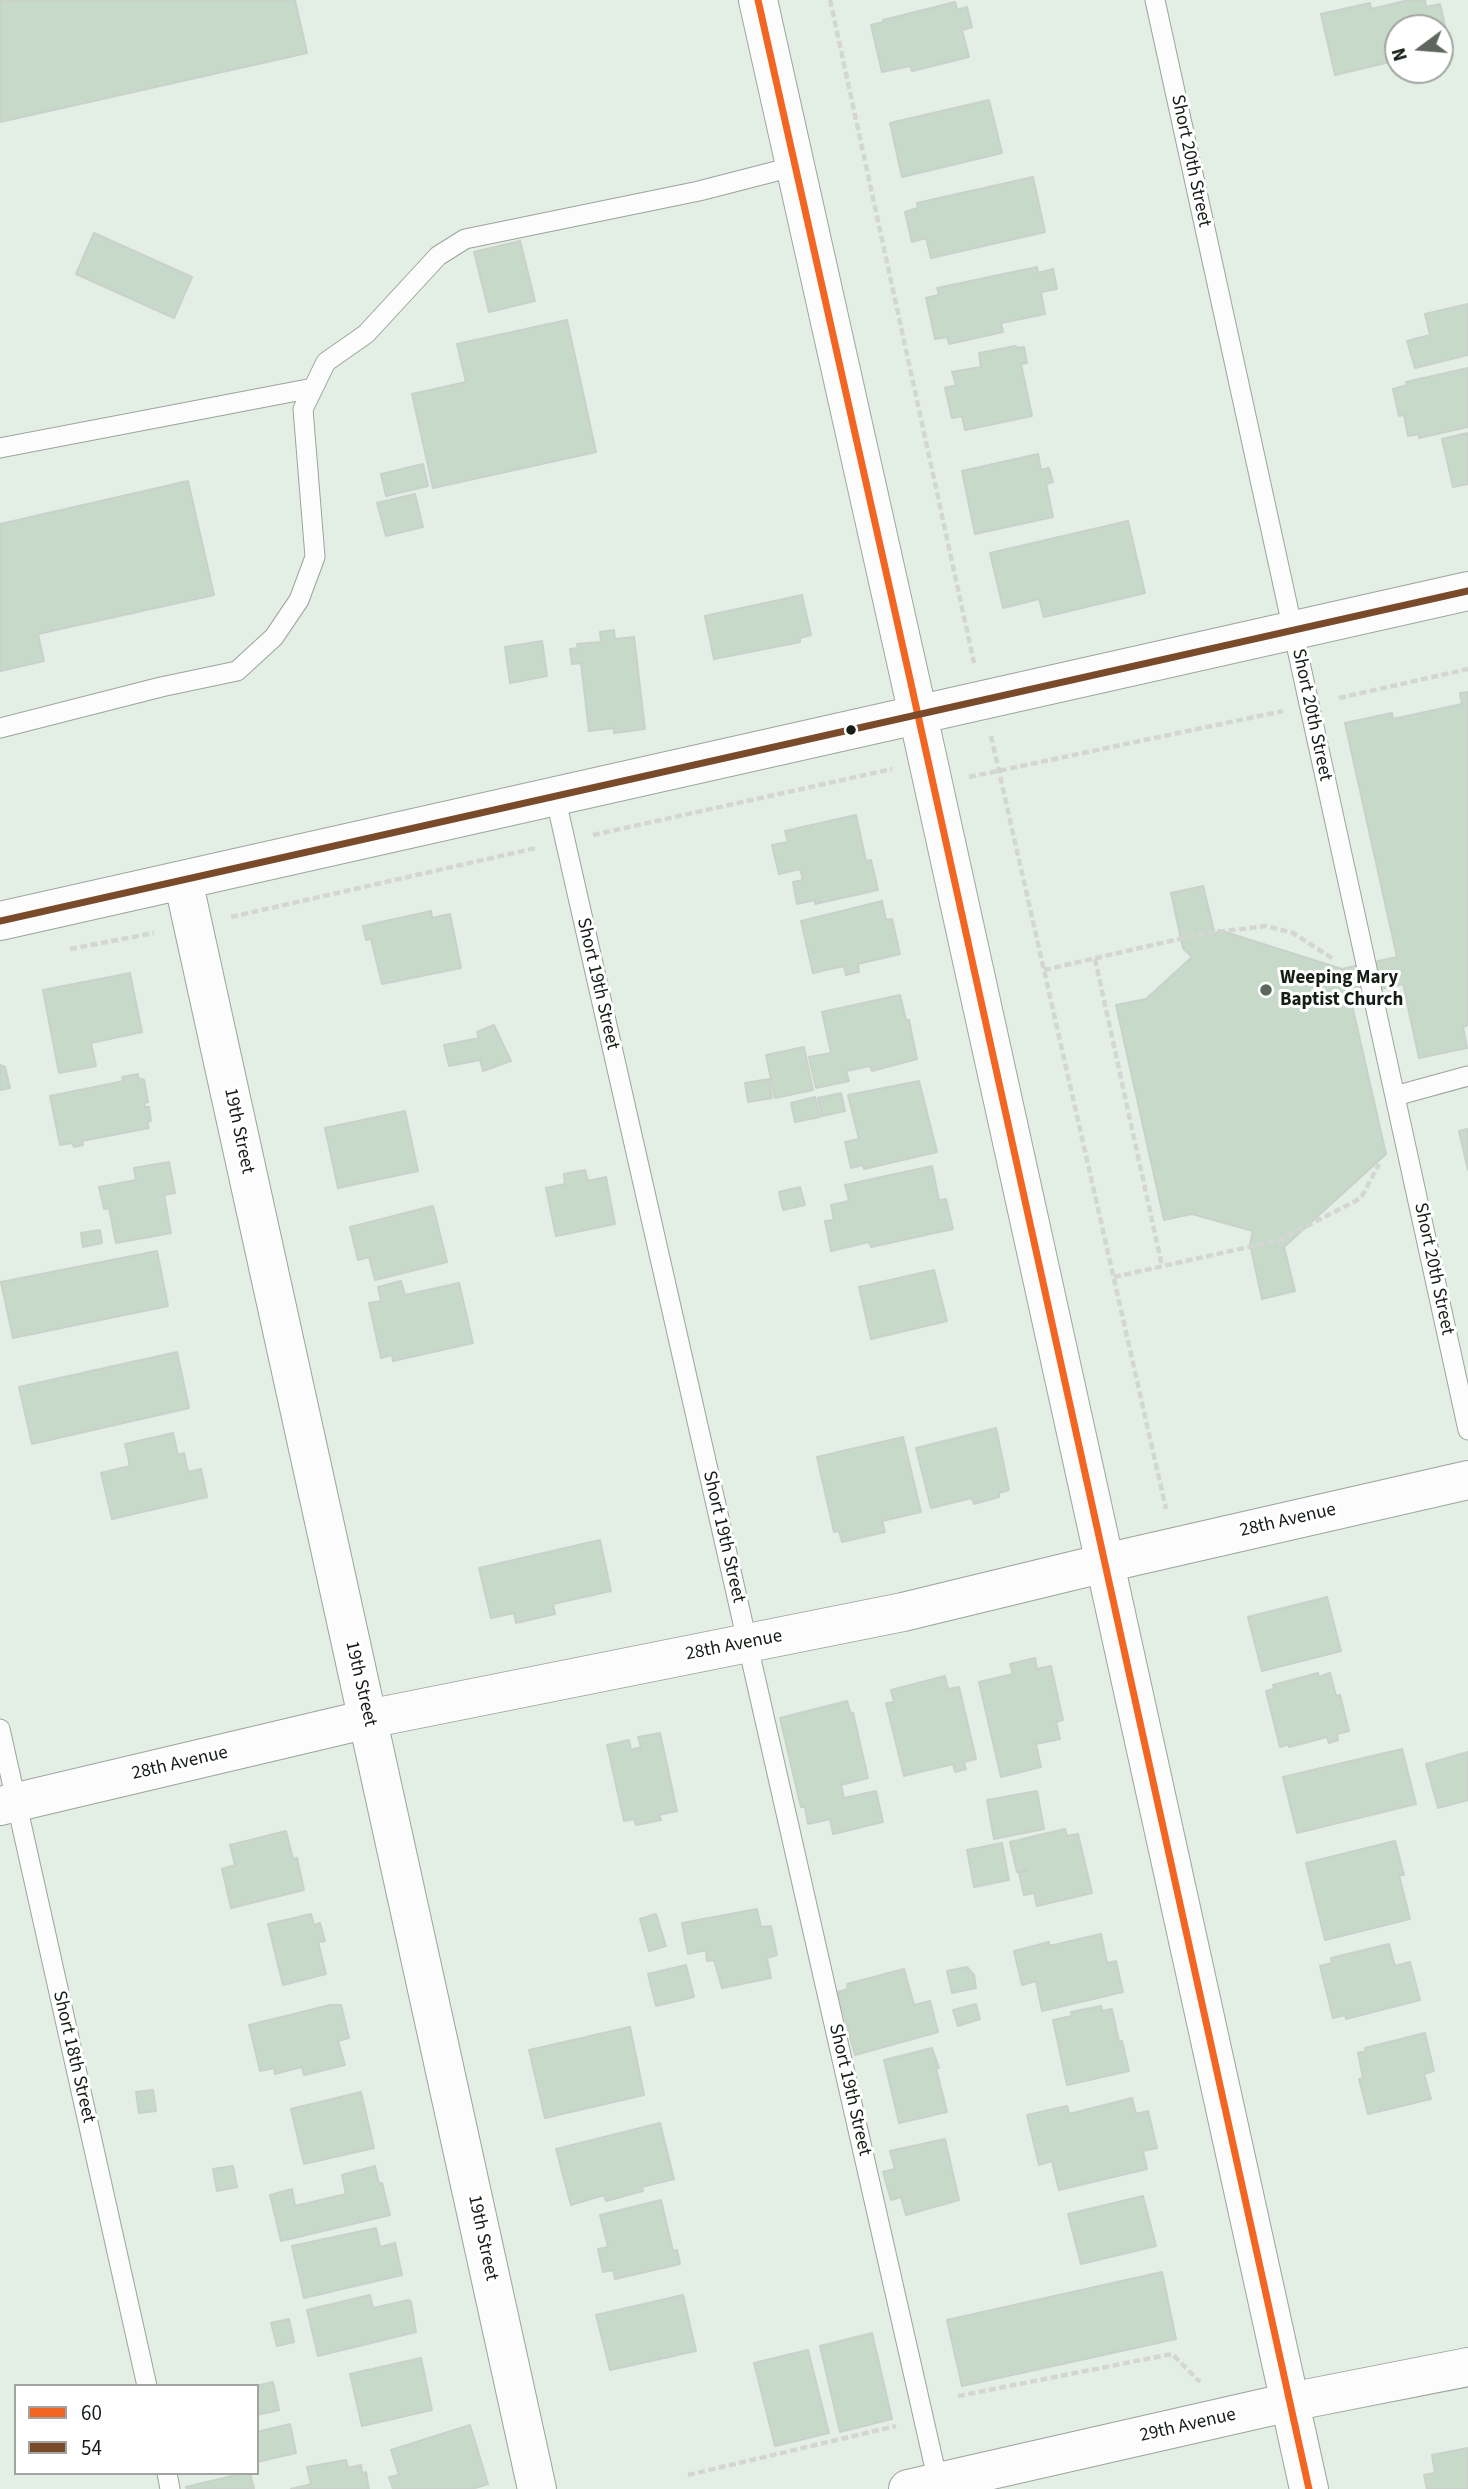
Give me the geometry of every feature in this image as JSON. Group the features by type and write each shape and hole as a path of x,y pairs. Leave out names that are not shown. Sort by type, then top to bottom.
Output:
{"street":[{"path":"758,0 1309,2489"},
{"path":"0,921 1468,591"},
{"name":"19th Street","path":"183,880 537,2489"},
{"name":"28th Avenue","path":"8,1805 368,1719 903,1612 1468,1480"},
{"name":"29th Avenue","path":"923,2486 1290,2402 1468,2367"}],"lane":[{"name":"Short 20th Street","path":"1155,0 1468,1430"},
{"path":"0,728 161,687 237,671 274,637 299,600 315,557 303,409 326,362 366,334 438,256 465,239 699,191 796,166"},
{"path":"0,448 313,388"},
{"name":"Short 19th Street","path":"555,796 924,2420 923,2486"},
{"path":"1395,1096 1468,1076"},
{"name":"Short 18th Street","path":"0,1728 8,1805 147,2384"}],"path":[{"path":"830,0 983,701 1174,1547"},
{"path":"64,950 193,926 928,761 965,777 1468,669"},
{"path":"1044,970 1201,934 1266,926 1293,933 1346,967"},
{"path":"1095,959 1163,1266"},
{"path":"1114,1277 1280,1240 1361,1198 1380,1162"},
{"path":"958,2396 1172,2354 1206,2387 1219,2384 1228,2416"},
{"path":"688,2474 924,2420"}],"building":[{"path":"0,0 295,0 307,53 0,122"},
{"path":"1409,0 1425,0 1426,7 1440,4 1442,14 1384,14 1384,63 1335,75 1321,14 1370,3 1371,9"},
{"path":"955,2 957,10 967,7 972,27 962,30 969,57 912,71 910,66 882,72 871,25"},
{"path":"989,100 1002,153 902,177 890,123"},
{"path":"1033,177 1045,232 931,258 926,238 912,242 905,212 918,208 917,203"},
{"path":"94,233 192,277 174,318 76,274"},
{"path":"520,241 535,301 489,312 474,252"},
{"path":"1037,267 1038,273 1053,269 1057,289 1041,292 1045,314 1001,323 1003,332 949,344 947,337 935,339 926,298 939,295 937,288"},
{"path":"1468,304 1468,355 1415,368 1407,341 1430,335 1425,314"},
{"path":"567,320 596,452 433,488 412,394 466,382 457,344"},
{"path":"1024,347 1027,363 1021,364 1032,416 965,430 962,416 952,418 945,388 956,385 952,372 981,367 979,353"},
{"path":"1468,368 1468,427 1419,438 1419,434 1408,436 1404,415 1399,416 1393,389 1407,385 1406,382"},
{"path":"1468,433 1468,484 1453,487 1442,439"},
{"path":"1038,454 1041,470 1049,468 1053,482 1046,484 1053,517 975,534 962,471"},
{"path":"423,464 428,486 386,496 381,474"},
{"path":"188,481 214,595 38,634 44,661 0,671 0,524"},
{"path":"415,494 423,527 386,536 377,503"},
{"path":"1128,521 1145,593 1044,617 1039,599 1003,608 990,553"},
{"path":"802,595 811,635 800,638 800,642 714,659 705,616"},
{"path":"614,630 615,639 634,637 645,729 614,733 614,728 589,731 581,663 572,664 570,649 578,648 577,644 601,642 600,632"},
{"path":"542,641 547,676 510,683 505,647"},
{"name":"Weeping Mary Baptist Church","path":"1468,692 1468,1025 1463,1027 1467,1048 1419,1058 1403,984 1350,996 1386,1154 1284,1247 1295,1291 1262,1299 1250,1244 1253,1231 1192,1214 1164,1220 1116,1005 1146,999 1192,957 1183,948 1171,893 1203,886 1215,935 1219,930 1342,969 1397,957 1345,723 1392,713 1393,719 1462,704 1460,693"},
{"path":"856,815 866,861 871,860 878,890 815,904 815,900 797,904 793,882 803,880 800,869 779,874 772,845 788,842 785,831"},
{"path":"882,901 886,920 892,919 900,954 858,964 859,972 846,975 844,966 813,973 801,921"},
{"path":"431,911 432,918 450,914 461,968 382,984 371,939 366,940 363,926"},
{"path":"130,973 142,1032 91,1043 96,1066 59,1073 43,990"},
{"path":"900,995 906,1020 909,1020 917,1059 872,1071 870,1066 846,1071 849,1081 816,1088 809,1057 831,1053 822,1012"},
{"path":"494,1025 511,1061 483,1071 480,1060 449,1066 444,1045 479,1038 477,1032"},
{"path":"804,1047 813,1090 775,1098 766,1055"},
{"path":"0,1065 5,1067 10,1088 0,1090"},
{"path":"138,1074 138,1078 144,1080 148,1102 144,1103 145,1107 149,1107 151,1121 147,1122 149,1128 82,1141 83,1145 74,1147 72,1143 60,1145 50,1096 124,1081 122,1077"},
{"path":"769,1079 772,1098 748,1102 745,1083"},
{"path":"919,1081 937,1152 864,1169 863,1165 851,1168 845,1142 859,1139 848,1095"},
{"path":"841,1093 845,1111 822,1116 818,1098"},
{"path":"815,1097 820,1117 795,1122 791,1103"},
{"path":"405,1111 418,1171 338,1188 325,1128"},
{"path":"1468,1129 1468,1170 1459,1131"},
{"path":"169,1162 175,1193 164,1195 171,1233 116,1243 109,1208 104,1209 99,1187 136,1180 134,1168"},
{"path":"932,1166 939,1200 946,1199 953,1229 871,1247 869,1242 831,1251 825,1221 834,1220 831,1205 849,1201 845,1185"},
{"path":"585,1170 588,1181 606,1177 615,1224 556,1236 546,1188 565,1184 564,1174"},
{"path":"800,1187 805,1205 783,1210 779,1192"},
{"path":"433,1206 447,1262 375,1280 369,1257 358,1260 350,1227"},
{"path":"100,1230 102,1243 83,1247 81,1233"},
{"path":"157,1251 168,1306 13,1338 1,1282"},
{"path":"934,1270 947,1321 871,1339 859,1287"},
{"path":"401,1281 405,1295 459,1283 473,1343 393,1361 392,1355 381,1358 369,1303 381,1301 378,1287"},
{"path":"177,1352 189,1408 32,1444 19,1387"},
{"path":"996,1428 1009,1490 999,1493 999,1497 974,1504 972,1498 931,1508 916,1448"},
{"path":"173,1433 178,1455 184,1453 188,1472 201,1469 207,1497 112,1519 101,1473 130,1466 125,1444"},
{"path":"903,1437 921,1512 882,1521 885,1532 842,1542 839,1531 834,1532 817,1457"},
{"path":"600,1540 611,1591 553,1604 555,1614 516,1623 514,1613 491,1618 479,1568"},
{"path":"1327,1597 1341,1651 1262,1671 1248,1617"},
{"path":"1035,1658 1037,1669 1051,1666 1063,1720 1056,1722 1060,1739 1036,1744 1041,1767 1001,1777 979,1682 1013,1674 1010,1664"},
{"path":"1318,1673 1319,1677 1330,1673 1336,1696 1340,1695 1349,1731 1337,1734 1338,1740 1329,1743 1327,1737 1280,1747 1266,1691 1274,1689 1273,1685"},
{"path":"945,1676 948,1689 959,1687 976,1759 964,1762 966,1769 955,1772 953,1764 904,1776 886,1703 894,1702 891,1690"},
{"path":"847,1701 851,1714 853,1713 868,1778 841,1785 844,1798 876,1791 883,1822 833,1834 830,1819 808,1824 805,1807 801,1807 780,1718"},
{"path":"660,1733 677,1811 659,1815 661,1820 636,1825 634,1819 624,1821 607,1745 629,1740 631,1750 641,1747 638,1737"},
{"path":"1402,1749 1416,1804 1297,1833 1283,1777"},
{"path":"1468,1752 1468,1800 1438,1808 1426,1764"},
{"path":"1037,1791 1044,1829 994,1839 987,1800"},
{"path":"1065,1829 1067,1836 1078,1834 1092,1893 1037,1906 1034,1893 1024,1895 1019,1873 1029,1869 1017,1872 1010,1842"},
{"path":"286,1831 293,1859 297,1858 304,1890 231,1908 222,1869 235,1865 230,1845"},
{"path":"1395,1841 1404,1875 1399,1875 1410,1919 1325,1940 1306,1863"},
{"path":"1002,1843 1009,1880 974,1887 967,1850"},
{"path":"757,1909 761,1927 771,1926 777,1955 767,1958 771,1978 722,1988 714,1960 707,1961 706,1950 688,1954 682,1923"},
{"path":"311,1914 314,1925 320,1923 325,1941 318,1942 326,1974 283,1985 268,1924"},
{"path":"656,1914 666,1946 649,1951 640,1919"},
{"path":"1101,1934 1107,1963 1116,1961 1123,1992 1042,2011 1036,1981 1022,1985 1014,1951 1049,1942 1049,1946"},
{"path":"1389,1944 1395,1966 1410,1962 1420,2000 1346,2019 1345,2015 1333,2018 1320,1966 1332,1963 1331,1958"},
{"path":"686,1965 694,1997 656,2006 648,1974"},
{"path":"967,1967 974,1975 976,1988 952,1993 947,1971"},
{"path":"904,1969 914,2005 930,2001 938,2032 855,2055 838,1992 848,1989 847,1984"},
{"path":"976,2004 980,2019 958,2026 953,2010"},
{"path":"330,2005 341,2005 349,2038 338,2041 345,2065 304,2075 302,2067 275,2074 274,2068 260,2071 249,2025"},
{"path":"1101,2006 1102,2011 1112,2009 1129,2071 1067,2085 1053,2020 1072,2016 1071,2012"},
{"path":"630,2027 644,2095 545,2118 529,2050"},
{"path":"1425,2033 1434,2071 1424,2074 1431,2099 1368,2114 1359,2079 1363,2078 1358,2053 1366,2051 1365,2048"},
{"path":"932,2048 939,2068 936,2068 947,2112 899,2123 884,2060"},
{"path":"153,2090 156,2111 139,2113 136,2092"},
{"path":"361,2092 374,2148 304,2164 291,2109"},
{"path":"1132,2098 1136,2114 1148,2111 1157,2148 1143,2151 1147,2169 1059,2190 1052,2161 1039,2165 1027,2115 1067,2106 1069,2114"},
{"path":"660,2123 674,2179 642,2187 643,2191 606,2201 604,2195 571,2205 556,2149"},
{"path":"945,2139 959,2200 906,2215 901,2197 891,2200 883,2172 895,2169 890,2151"},
{"path":"233,2166 237,2187 217,2191 213,2169"},
{"path":"375,2166 390,2215 281,2241 270,2195 292,2189 295,2206 346,2194 342,2175"},
{"path":"1143,2196 1156,2246 1081,2264 1068,2214"},
{"path":"661,2200 673,2251 677,2250 680,2264 615,2279 613,2270 603,2272 598,2249 608,2247 600,2215"},
{"path":"376,2228 380,2247 395,2243 402,2275 304,2298 292,2246"},
{"path":"1162,2272 1176,2339 962,2386 947,2320"},
{"path":"370,2295 373,2308 409,2300 416,2332 318,2356 307,2310"},
{"path":"683,2295 696,2351 610,2370 596,2315"},
{"path":"289,2319 294,2342 277,2346 271,2323"},
{"path":"872,2333 892,2419 840,2432 820,2346"},
{"path":"808,2350 829,2433 775,2446 754,2363"},
{"path":"421,2358 432,2410 362,2426 350,2374"},
{"path":"273,2382 279,2410 259,2415 259,2385"},
{"path":"290,2424 296,2453 259,2462 259,2432"},
{"path":"470,2425 488,2484 472,2489 393,2489 389,2477 399,2475 391,2450"},
{"path":"1468,2448 1468,2489 1427,2489 1424,2475 1435,2473 1432,2455"},
{"path":"346,2460 348,2468 361,2465 362,2473 366,2472 369,2489 291,2489 311,2484 307,2467"},
{"path":"237,2475 250,2475 254,2489 187,2489 186,2487"}],"transit line":[{"name":"60","path":"758,0 1309,2489"},
{"name":"54","path":"0,921 1468,591"}],"place":[{"name":"Weeping Mary Baptist Church","path":"1266,990"}]}
